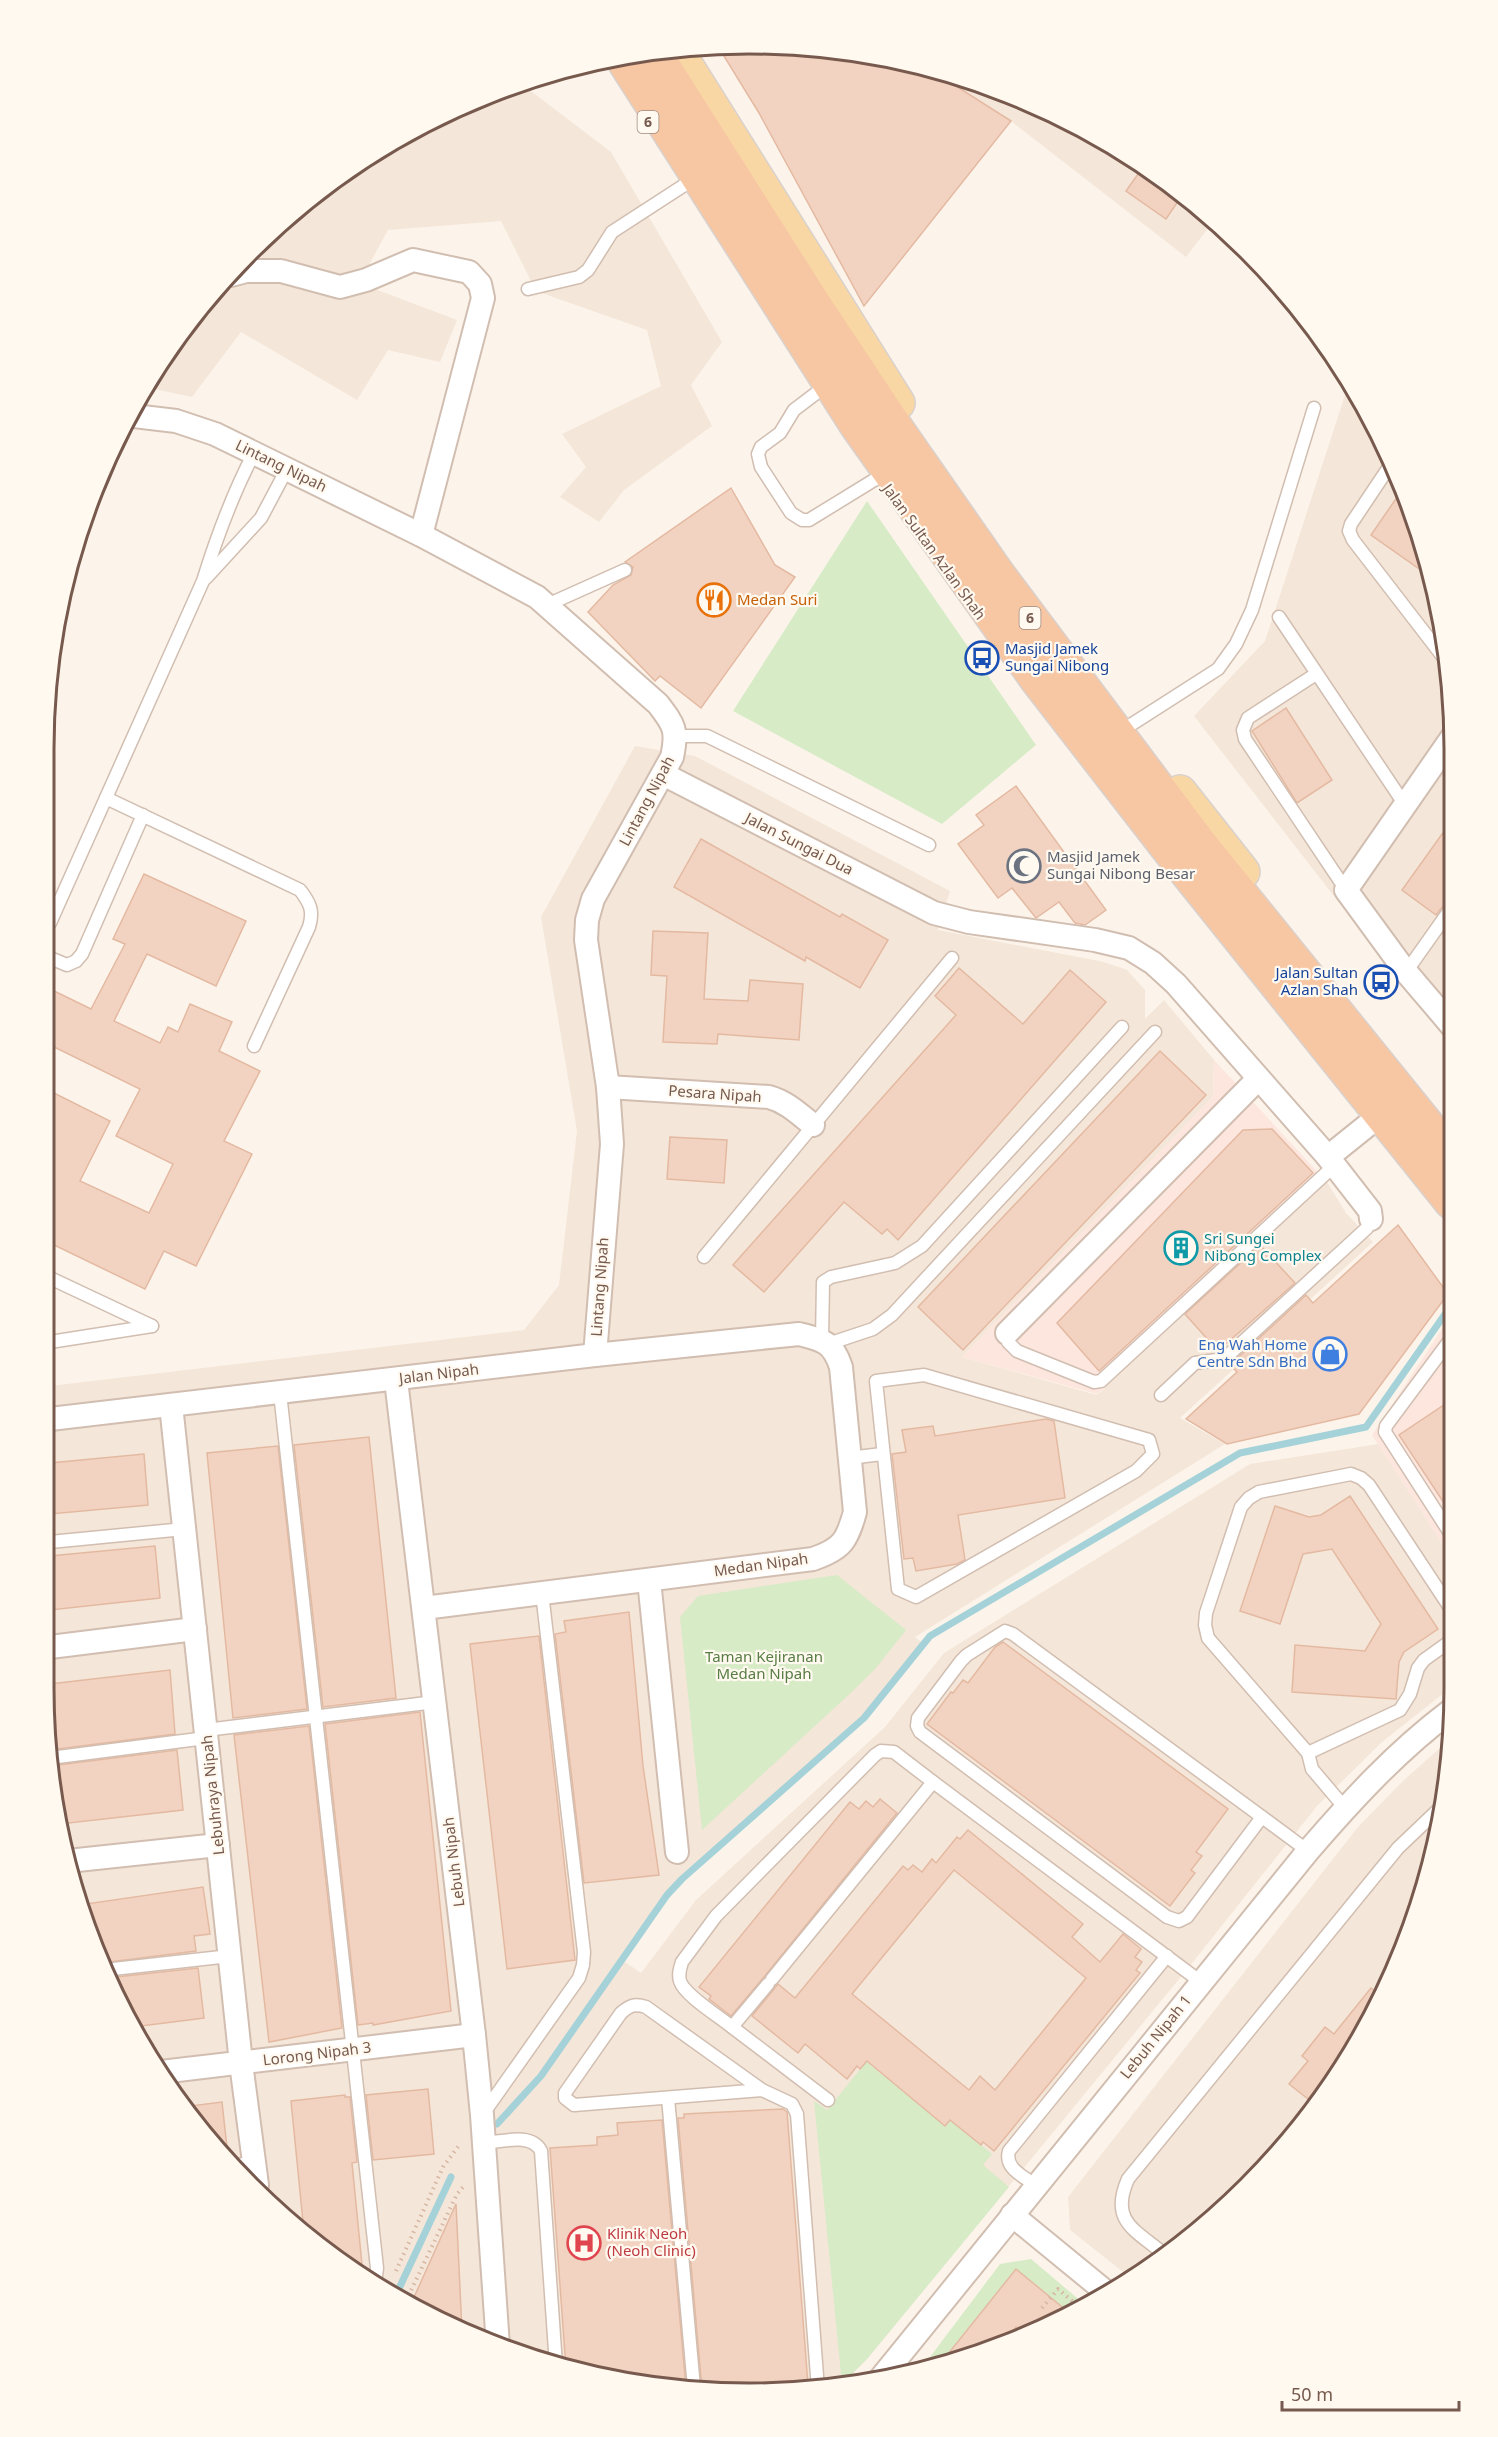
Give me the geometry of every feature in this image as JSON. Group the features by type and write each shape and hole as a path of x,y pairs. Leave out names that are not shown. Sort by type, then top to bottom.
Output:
{"highway":[{"name":"6","path":"659,60 898,432 998,574 1198,841 1444,1145"},
{"name":"Jalan Sultan Azlan Shah","path":"626,65 857,426 1031,671 1179,863 1444,1193"}],"main road":[{"name":"6","path":"681,57 943,475 1075,658 1444,1126"},
{"name":"Jalan Sultan Azlan Shah","path":"612,67 773,325 879,477 1161,860 1444,1208"}],"street":[{"path":"245,271 281,271 340,287 366,280 413,260 469,272 480,284 483,298 421,535"},
{"name":"Lintang Nipah","path":"139,417 176,421 215,434 421,535 537,597 658,704 669,719 676,736 672,757 592,899 587,920 588,962 608,1087 612,1144 595,1355"},
{"path":"1444,749 1346,890 1406,972 1444,1017"},
{"name":"Jalan Sungai Dua","path":"663,774 934,913 969,922 1095,940 1129,948 1154,963 1176,984 1331,1161 1370,1210 1371,1219"},
{"path":"1007,1333 1258,1079"},
{"name":"Pesara Nipah","path":"608,1087 770,1097 781,1101 813,1125"},
{"path":"1331,1161 1374,1120"},
{"name":"Jalan Nipah","path":"54,1419 595,1355 800,1334 825,1342"},
{"name":"Medan Nipah","path":"423,1608 813,1559 841,1546 850,1530 855,1512 841,1367 837,1354 825,1342"},
{"name":"Lebuh Nipah","path":"396,1380 474,2036 482,2115 497,2335"},
{"name":"Lebuhraya Nipah","path":"171,1405 242,2063 249,2170"},
{"path":"650,1580 677,1852"},
{"path":"54,1647 195,1629"},
{"name":"Lebuh Nipah 1","path":"888,2369 1308,1851 1345,1808 1400,1752 1443,1717"},
{"path":"76,1860 218,1845"},
{"name":"Lorong Nipah 3","path":"169,2071 474,2036"},
{"path":"1012,2215 1100,2287"}],"lane":[{"path":"528,288 579,277 588,270 612,232 686,184"},
{"path":"819,391 794,410 780,434 761,447 758,454 761,467 791,513 802,520 809,520 879,477"},
{"path":"1129,726 1218,669 1236,644 1252,610 1314,408"},
{"path":"54,914 203,581 233,493 254,453"},
{"path":"203,581 261,518 287,469"},
{"path":"1386,472 1351,524 1349,531 1353,540 1436,648"},
{"path":"547,605 625,570"},
{"path":"1279,617 1405,805"},
{"path":"1316,674 1248,718 1243,730 1245,739 1346,890"},
{"path":"676,736 707,736 929,845"},
{"path":"106,798 300,890 309,902 313,914 309,927 254,1046"},
{"path":"54,959 67,964 76,961 82,954 143,815"},
{"path":"1406,972 1444,918"},
{"path":"704,1257 952,958"},
{"path":"1122,1027 922,1246 895,1263 831,1277 823,1282 825,1342 873,1329 892,1315 1155,1032"},
{"path":"1007,1333 1008,1342 1017,1351 1094,1382 1101,1381 1331,1161"},
{"path":"1161,1395 1195,1363 1224,1359 1367,1228 1371,1219"},
{"path":"54,1280 152,1326 54,1341"},
{"path":"1444,1348 1386,1426 1385,1432 1444,1524"},
{"path":"924,1375 1149,1440 1153,1454 1136,1471 916,1597 898,1589 882,1454 876,1381 924,1375"},
{"path":"280,1393 376,2274"},
{"path":"849,1458 882,1454"},
{"path":"1345,1808 1312,1769 1308,1753 1208,1638 1204,1625 1206,1613 1241,1507 1258,1492 1351,1474 1361,1478 1369,1485 1444,1598"},
{"path":"54,1542 184,1529"},
{"path":"482,2115 579,1978 583,1965 584,1952 542,1593"},
{"path":"1262,1817 1186,1917 1179,1921 1167,1917 920,1732 918,1718 967,1654 1005,1630 1013,1634 1262,1817 1308,1851"},
{"path":"1308,1753 1400,1710 1410,1694 1418,1668 1424,1660 1444,1646"},
{"path":"58,1757 315,1717 435,1702"},
{"path":"828,2100 687,1991 681,1983 679,1970 682,1962 716,1916 881,1751 894,1752 1201,1982"},
{"path":"732,2027 933,1782"},
{"path":"1158,2249 1126,2222 1120,2209 1120,2199 1128,2180 1398,1848 1432,1815"},
{"path":"114,1969 230,1956"},
{"path":"1035,2186 1009,2165 1006,2158 1009,2151 1167,1956"},
{"path":"762,2090 574,2104 566,2098 565,2093 621,2013 629,2006 637,2004 646,2007 762,2090 792,2104 797,2114 817,2379"},
{"path":"668,2098 693,2381"},
{"path":"484,2152 529,2139 537,2143 542,2151 555,2355"}],"path":[{"path":"392,2278 443,2167 482,2115"},
{"path":"409,2294 457,2194 484,2152"},
{"path":"1042,2308 1058,2289 1073,2302"}],"shaded area":[{"path":"956,86 1015,107 1096,147 1135,171 1209,228 1186,257 1011,121"},
{"path":"529,90 611,152 722,342 691,385 712,426 624,490 599,522 560,497 586,467 562,434 661,386 647,330 536,291 501,221 388,230 359,283 457,320 440,362 388,350 357,400 241,332 192,397 155,389 171,363 226,291 291,226 363,171 402,147 483,107"},
{"path":"1345,395 1372,442 1407,526 1431,613 1438,658 1443,704 1444,749 1444,1038 1194,716 1265,641"},
{"path":"635,746 695,756 950,891 938,930 1104,962 1127,970 1145,990 1145,1019 1164,1000 1214,1060 1213,1097 962,1357 1097,1395 1327,1182 1346,1213 1373,1242 1180,1418 1225,1444 915,1637 923,1644 864,1718 682,1879 667,1895 622,1960 641,1973 696,1900 885,1727 944,1653 1250,1464 1378,1444 1444,1546 1444,1693 1382,1742 1317,1806 1193,1962 867,2359 851,2375 794,2382 704,2382 613,2370 526,2346 483,2330 401,2290 363,2266 291,2211 258,2179 226,2146 171,2074 147,2036 107,1954 91,1911 67,1824 55,1733 54,1386 524,1330 559,1285 577,1131 541,917"},
{"path":"1214,1060 1327,1182 1097,1394 962,1357 1213,1097"},
{"path":"1444,1326 1444,1546 1372,1435"},
{"path":"1442,1747 1431,1824 1407,1911 1391,1954 1351,2036 1327,2074 1272,2146 1207,2211 1124,2273 1070,2230 1068,2197 1358,1827 1404,1780"}],"green space":[{"path":"867,501 1036,745 942,824 733,711"},
{"name":"Taman Kejiranan Medan Nipah","path":"837,1575 906,1630 876,1668 855,1689 702,1830 680,1617 698,1596"},
{"path":"877,2049 881,2053 871,2065 881,2074 886,2068 898,2079 894,2084 907,2095 922,2087 913,2099 945,2126 956,2114 963,2130 992,2154 983,2165 1009,2187 867,2359 851,2375 841,2377 814,2101 827,2110"},
{"path":"1031,2259 1078,2299 1015,2330 928,2359 1000,2264"}],"building":[{"path":"723,55 794,55 885,67 956,86 1011,121 864,306 759,113"},
{"path":"1138,173 1177,202 1166,219 1126,191"},
{"name":"Medan Suri","path":"731,488 775,565 795,577 701,708 660,676 655,681 588,612 613,585 631,575 633,567 625,562"},
{"path":"1397,498 1420,569 1371,535"},
{"path":"1286,708 1332,780 1297,803 1252,731"},
{"name":"Masjid Jamek Sungai Nibong Besar","path":"1016,786 1106,910 1085,925 1075,923 1059,902 1036,918 1012,888 998,898 958,844 984,825 976,815"},
{"path":"1444,831 1444,905 1436,915 1402,890"},
{"path":"701,839 840,917 842,914 888,940 860,988 806,957 805,961 674,887"},
{"path":"144,874 246,921 216,986 147,954 114,1021 160,1043 168,1027 178,1032 190,1004 232,1022 219,1051 260,1071 224,1141 252,1154 196,1266 164,1251 145,1289 54,1245 54,1093 110,1121 80,1181 149,1213 173,1164 116,1136 140,1089 54,1047 54,991 91,1009 125,944 113,939"},
{"path":"653,931 708,933 704,999 748,1001 750,980 803,984 799,1040 718,1034 717,1044 663,1042 667,976 651,975"},
{"path":"959,968 1023,1024 1070,970 1106,1002 898,1240 887,1229 882,1234 844,1202 764,1292 733,1265 956,1015 935,996"},
{"path":"1160,1051 1206,1095 963,1350 918,1307"},
{"name":"Sri Sungei Nibong Complex","path":"1272,1129 1313,1173 1099,1371 1057,1323 1243,1130"},
{"path":"670,1137 727,1140 724,1183 667,1179"},
{"name":"Eng Wah Home Centre Sdn Bhd","path":"1398,1225 1444,1288 1444,1299 1359,1414 1227,1444 1186,1419 1237,1372 1230,1365 1306,1295 1313,1303"},
{"path":"1260,1245 1295,1283 1218,1351 1185,1314"},
{"path":"1444,1405 1444,1503 1399,1435"},
{"path":"1046,1419 1054,1421 1065,1498 958,1515 965,1560 957,1564 916,1571 913,1558 904,1559 892,1454 906,1452 902,1430 933,1426 935,1436"},
{"path":"369,1437 396,1698 323,1707 294,1445"},
{"path":"278,1446 307,1709 233,1718 207,1453"},
{"path":"144,1454 148,1505 54,1514 54,1463"},
{"path":"1350,1496 1438,1629 1404,1652 1399,1662 1396,1699 1292,1692 1295,1645 1365,1651 1381,1624 1332,1549 1303,1554 1280,1624 1240,1611 1275,1506 1309,1517 1321,1515"},
{"path":"155,1546 160,1598 54,1610 54,1556"},
{"path":"629,1612 643,1766 659,1875 584,1883 555,1634 566,1632 564,1621"},
{"path":"539,1636 575,1960 507,1969 470,1644"},
{"path":"1003,1642 1228,1809 1196,1852 1202,1856 1191,1870 1195,1873 1170,1906 927,1724 951,1692 953,1693 963,1680 968,1683 995,1647"},
{"path":"170,1670 175,1734 57,1749 54,1684"},
{"path":"420,1712 451,2011 373,2025 373,2023 358,2025 325,1724"},
{"path":"309,1726 342,2028 269,2042 234,1735"},
{"path":"177,1750 183,1810 67,1823 58,1765"},
{"path":"880,1799 897,1813 731,2016 709,1999 711,1996 699,1987 850,1802 859,1809 866,1801 873,1807"},
{"path":"968,1830 1083,1924 1072,1937 1100,1962 1123,1934 1141,1949 1135,1957 1142,1962 1136,1970 1140,1973 994,2151 983,2142 981,2145 950,2120 945,2126 867,2061 860,2069 857,2066 847,2079 805,2044 798,2053 752,2016 778,1984 795,1998 903,1866 908,1870 913,1865 922,1872 932,1859 936,1863 957,1837 960,1839","holes":["954,1870 1086,1978 995,2090 980,2076 969,2090 852,1994"]},
{"path":"203,1887 210,1934 194,1936 196,1951 111,1962 89,1904"},
{"path":"198,1968 204,2018 142,2026 118,1977"},
{"path":"1371,1988 1374,1990 1351,2036 1308,2099 1289,2084 1308,2061 1302,2056 1325,2027 1334,2034"},
{"path":"428,2089 434,2154 373,2160 366,2095"},
{"path":"345,2095 345,2097 350,2097 357,2162 352,2163 362,2265 303,2220 291,2101"},
{"path":"222,2102 227,2147 198,2111 194,2106"},
{"path":"783,2109 787,2112 808,2381 749,2383 701,2382 678,2118 684,2118 684,2114"},
{"path":"662,2120 685,2380 613,2370 565,2358 550,2148 597,2145 597,2137 618,2135 617,2123"},
{"path":"456,2204 461,2320 414,2297"},
{"path":"1016,2269 1063,2307 1018,2329 1016,2327 1013,2331 949,2353"}],"waterway":[{"path":"497,2124 541,2076 667,1895 682,1879 864,1718 930,1636 1240,1453 1366,1427 1444,1316"},
{"path":"399,2289 451,2177"}],"place":[{"name":"Medan Suri","path":"714,600"},
{"name":"Masjid Jamek Sungai Nibong","path":"982,658"},
{"name":"Masjid Jamek Sungai Nibong Besar","path":"1024,866"},
{"name":"Jalan Sultan Azlan Shah","path":"1381,982"},
{"name":"Sri Sungei Nibong Complex","path":"1181,1248"},
{"name":"Eng Wah Home Centre Sdn Bhd","path":"1330,1354"},
{"name":"Klinik Neoh (Neoh Clinic)","path":"584,2243"}]}
